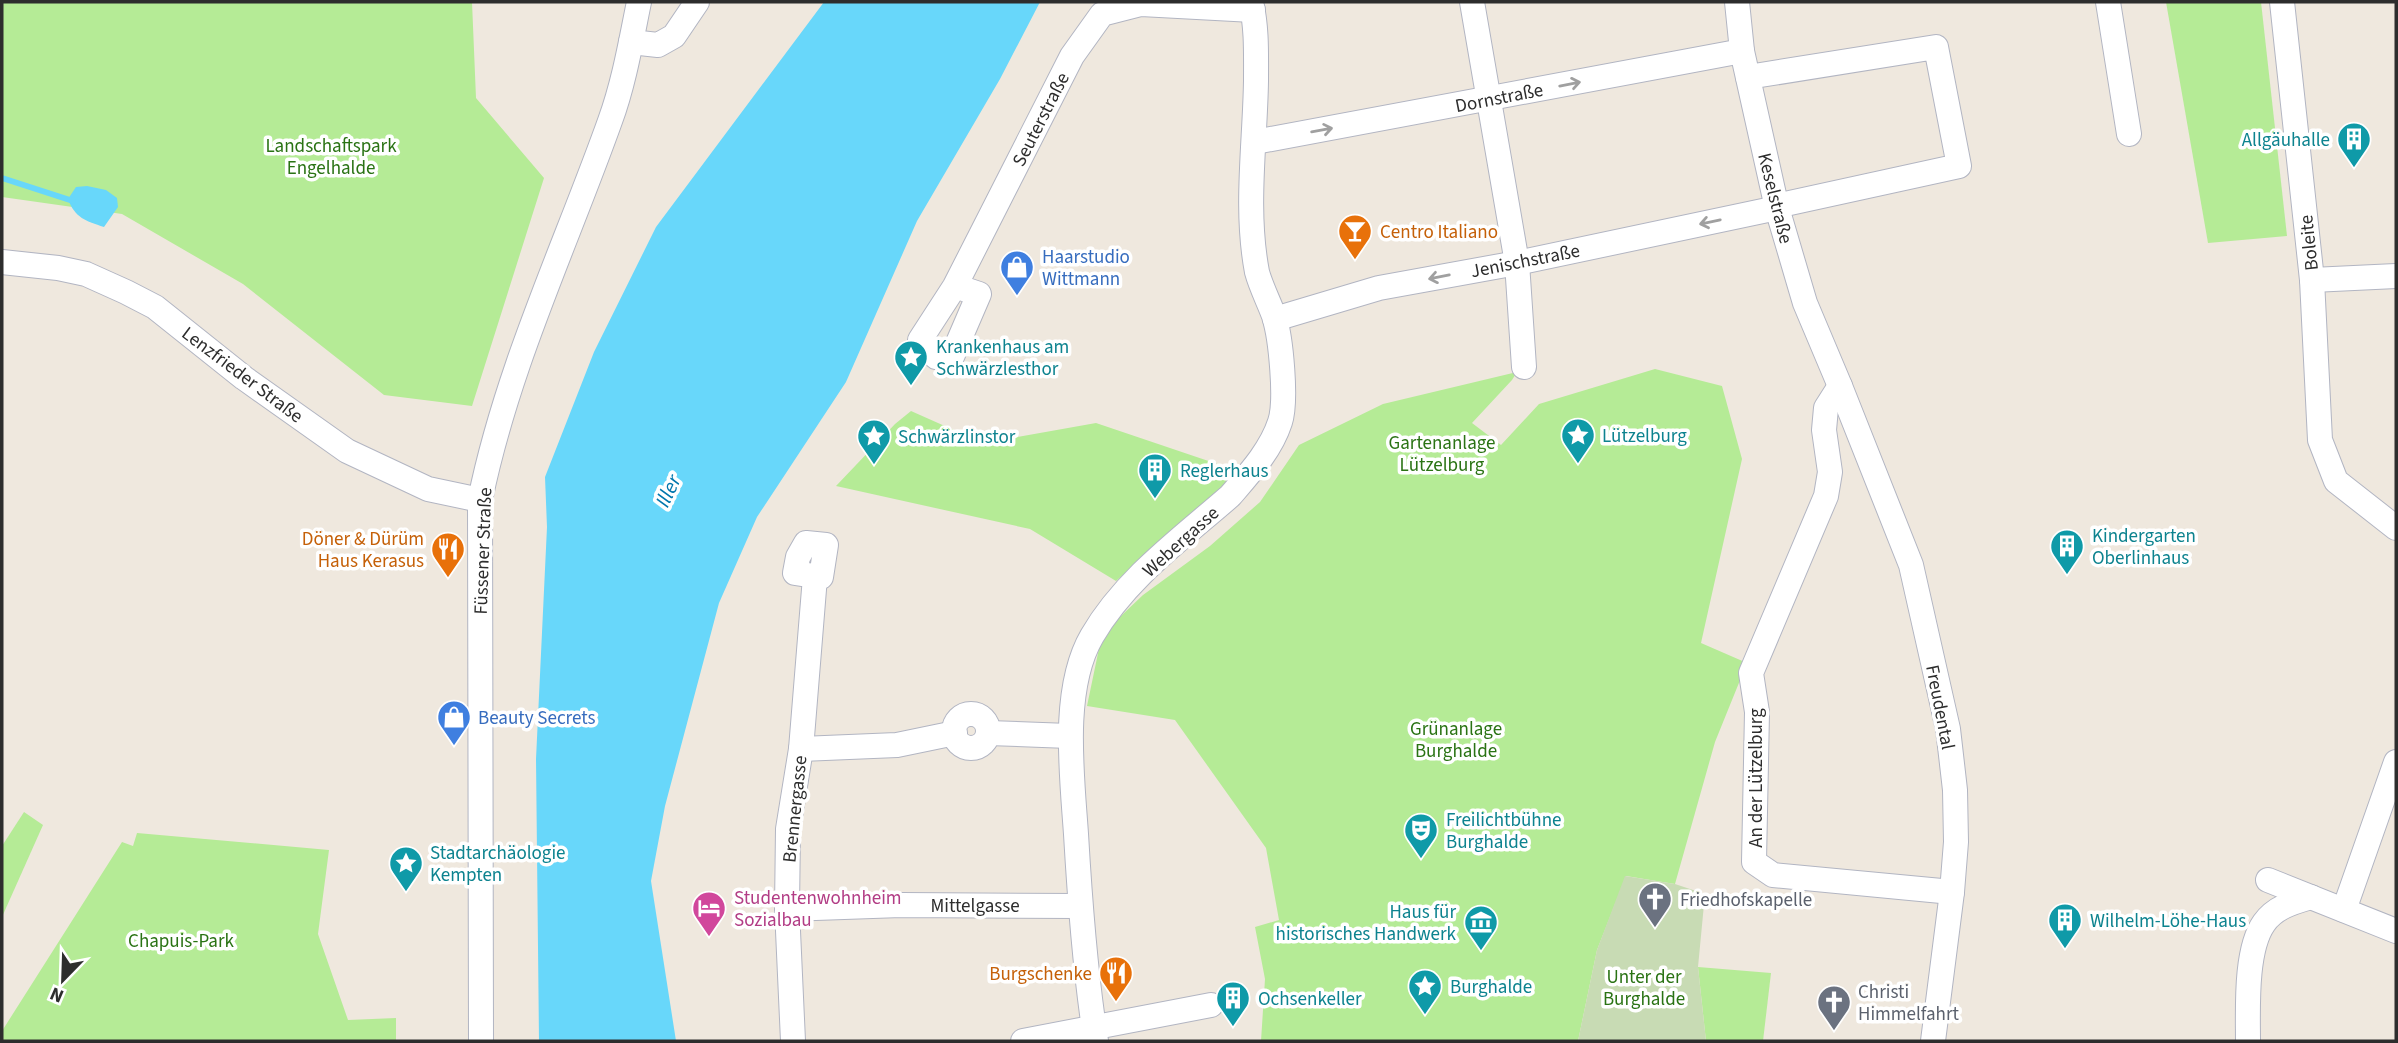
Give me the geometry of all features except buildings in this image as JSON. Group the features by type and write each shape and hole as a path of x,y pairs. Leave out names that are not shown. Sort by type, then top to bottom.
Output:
{"street":[{"name":"Füssener Straße","path":"481,1041 480,500 496,429 543,291 611,119 639,2"},
{"path":"631,43 658,45 674,36 697,2"},
{"path":"1472,2 1517,262 1524,367"},
{"name":"Keselstraße","path":"1737,2 1742,51 1776,207 1805,303 1840,386"},
{"path":"2108,2 2129,134"},
{"name":"Boleite","path":"2282,2 2312,280 2320,440 2336,481 2396,528"},
{"name":"Seuterstraße","path":"936,357 920,340 955,286 1073,57 1102,14 1141,4 1252,6"},
{"name":"Webergasse","path":"1095,1034 1080,906 1069,736 1081,657 1107,611 1132,583 1230,496 1260,460 1281,421 1283,382 1275,319 1258,273 1250,196 1255,142 1256,39 1252,6"},
{"name":"Jenischstraße","path":"1275,319 1379,288 1517,262 1959,166 1936,47 1748,78"},
{"name":"Dornstraße","path":"1255,142 1742,51"},
{"name":"Lenzfrieder Straße","path":"2,262 76,272 127,292 155,307 244,378 347,451 428,488 480,500"},
{"path":"2312,280 2396,276"},
{"name":"An der Lützelburg","path":"1840,386 1826,408 1824,430 1830,472 1826,496 1751,673 1757,712 1754,862 1773,874 1952,891"},
{"name":"Freudental","path":"1840,386 1911,565 1948,729 1955,790 1956,842 1933,1041"},
{"name":"Brennergasse","path":"793,1041 787,909 788,829 801,749 815,577"},
{"path":"801,749 897,745 955,733 957,723 971,714 985,722 988,733 1069,736"},
{"path":"2344,910 2396,762"},
{"path":"2269,880 2396,931"},
{"path":"2248,1041 2248,980 2256,942 2264,923 2283,906 2311,897"},
{"name":"Mittelgasse","path":"787,909 901,905 1080,906"},
{"path":"1023,1041 1095,1034 1211,1005"}],"green space":[{"name":"Landschaftspark Engelhalde","path":"2,2 472,2 476,98 544,178 472,406 384,395 243,284 122,214 2,197"},
{"path":"2166,2 2261,2 2287,236 2208,243"},
{"name":"Grünanlage Burghalde","path":"1655,369 1722,386 1742,459 1701,643 1747,663 1715,742 1675,884 1626,876 1597,950 1578,1041 1261,1041 1265,979 1255,927 1279,920 1266,848 1175,720 1087,706 1102,634 1143,595 1210,546 1260,502 1299,445 1383,404 1517,372 1472,423 1501,445 1539,404"},
{"path":"911,411 983,443 1096,423 1241,472 1116,581 1030,529 836,486 895,424"},
{"path":"24,812 43,825 2,917 2,846"},
{"name":"Chapuis-Park","path":"137,833 329,850 318,934 348,1020 396,1018 396,1041 2,1041 2,1031 122,842 133,846"},
{"name":"Unter der Burghalde","path":"1625,876 1675,884 1705,894 1698,967 1706,1041 1578,1041 1597,950"},
{"path":"1698,967 1771,973 1763,1041 1706,1041"}],"water":[{"name":"Iller","path":"824,2 1040,2 1000,79 917,221 846,382 757,517 719,603 665,806 651,881 676,1041 539,1041 536,759 547,527 545,477 594,352 656,227"},
{"path":"76,187 106,190 117,198 118,207 104,227 82,218 74,211 68,199"}],"waterway":[{"path":"2,178 73,201"}],"place":[{"name":"Allgäuhalle","path":"2354,169"},
{"name":"Centro Italiano","path":"1355,261"},
{"name":"Haarstudio Wittmann","path":"1017,297"},
{"name":"Krankenhaus am Schwärzlesthor","path":"911,387"},
{"name":"Lützelburg","path":"1578,465"},
{"name":"Schwärzlinstor","path":"874,466"},
{"name":"Reglerhaus","path":"1155,500"},
{"name":"Kindergarten Oberlinhaus","path":"2067,576"},
{"name":"Döner & Dürüm Haus Kerasus","path":"448,579"},
{"name":"Beauty Secrets","path":"454,747"},
{"name":"Freilichtbühne Burghalde","path":"1421,860"},
{"name":"Stadtarchäologie Kempten","path":"406,893"},
{"name":"Friedhofskapelle","path":"1655,929"},
{"name":"Studentenwohnheim Sozialbau","path":"709,938"},
{"name":"Wilhelm-Löhe-Haus","path":"2065,950"},
{"name":"Haus für historisches Handwerk","path":"1481,952"},
{"name":"Burgschenke","path":"1116,1003"},
{"name":"Burghalde","path":"1425,1016"},
{"name":"Ochsenkeller","path":"1233,1028"},
{"name":"Christi Himmelfahrt","path":"1834,1032"}],"park label":[{"name":"Gartenanlage Lützelburg","path":"1442,453"}]}
